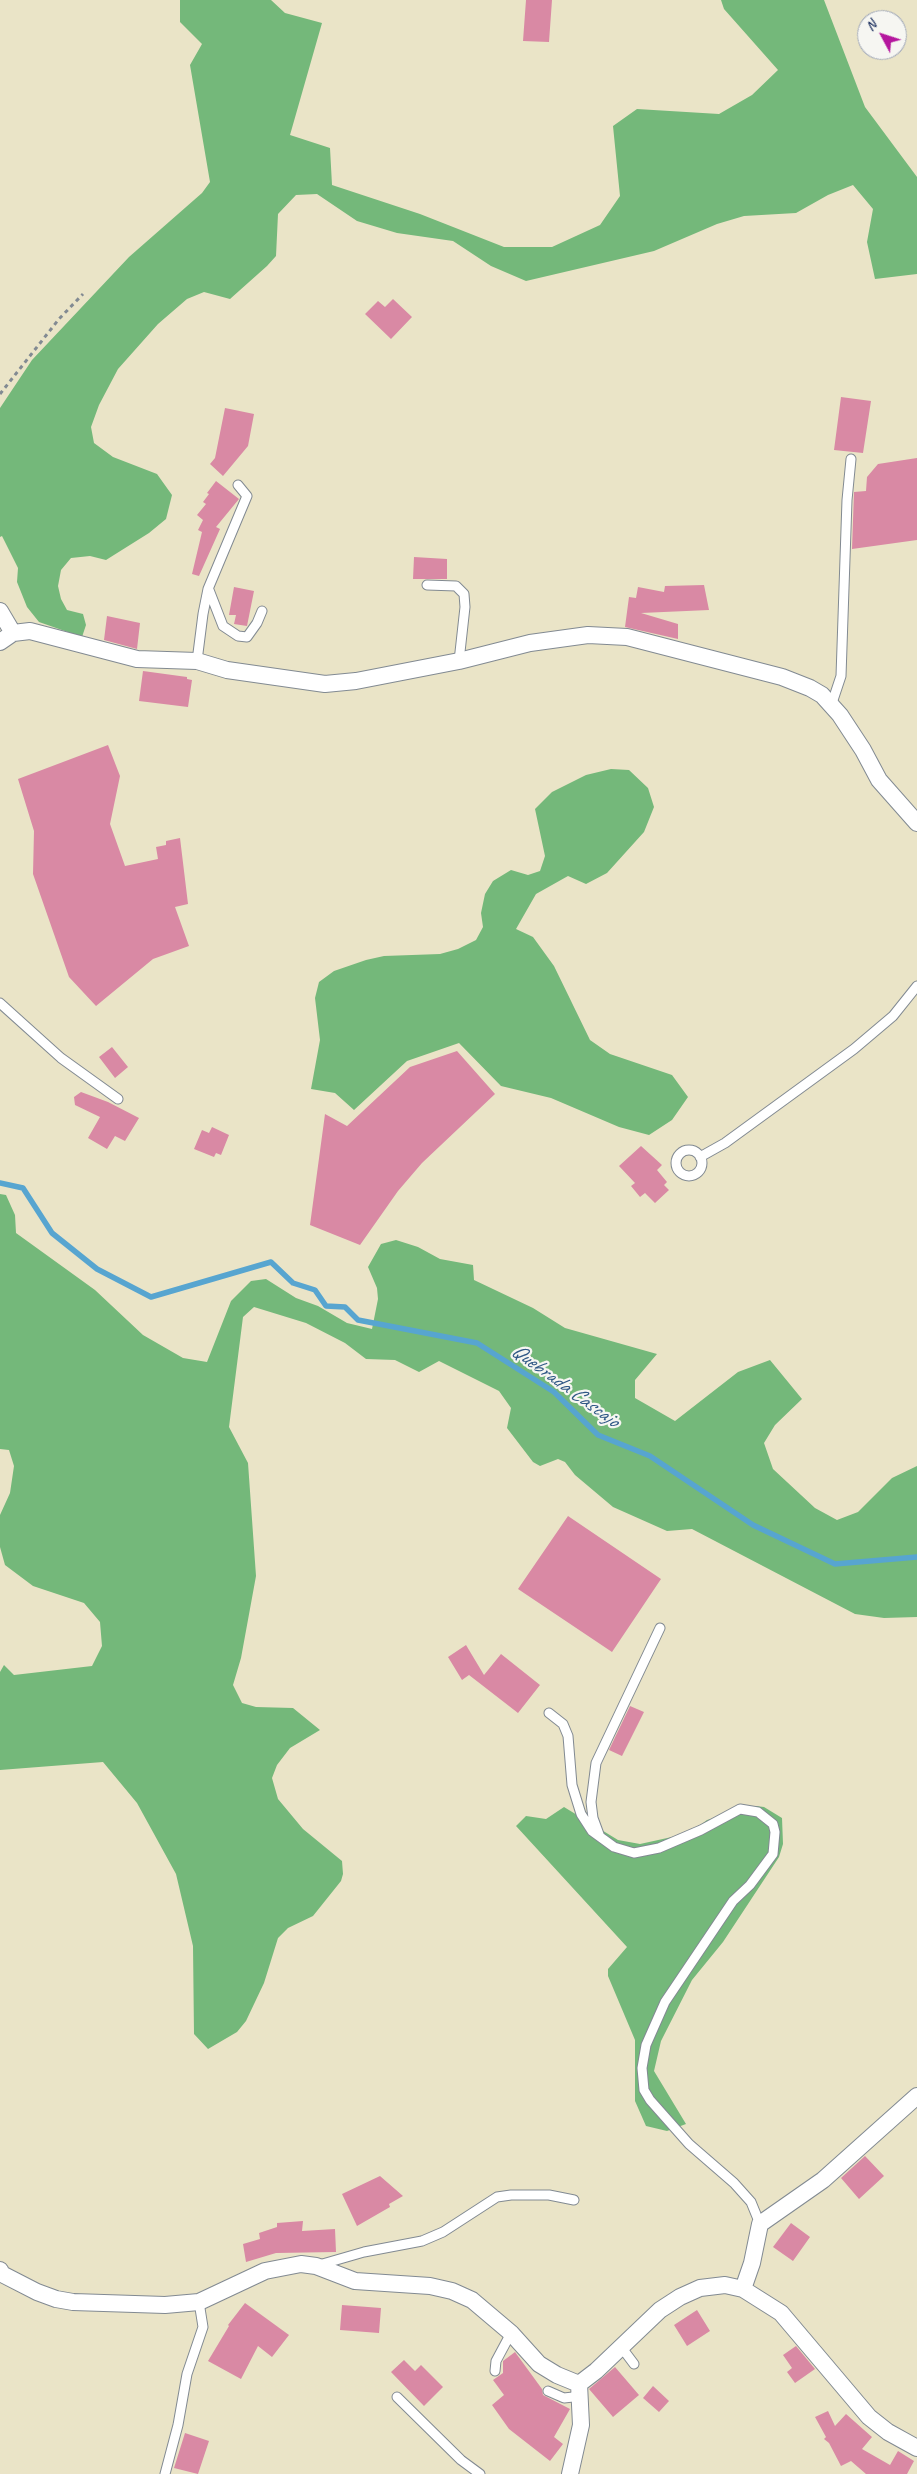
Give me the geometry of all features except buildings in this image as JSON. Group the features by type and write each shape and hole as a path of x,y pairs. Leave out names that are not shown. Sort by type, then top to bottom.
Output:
{"street":[{"path":"1,616 6,638 30,631 137,659 197,661 227,670 325,684 356,681 459,661 511,647 588,635 627,638 782,677 822,695 863,750 879,780 917,822"},
{"path":"743,2288 752,2263 760,2224 823,2180 917,2096"},
{"path":"1,2274 43,2294 73,2302 165,2304 199,2302 277,2267 301,2264 316,2266 355,2281 430,2286 452,2291 472,2300 511,2333 539,2364 580,2388"},
{"path":"570,2474 580,2426 580,2388 660,2310 680,2297 700,2288 725,2286 743,2288 781,2313 870,2417 888,2432 917,2448"}],"lane":[{"path":"831,706 841,676 847,500 851,459"},
{"path":"197,661 202,614 208,590 247,496 238,485"},
{"path":"426,585 456,586 464,594 465,607 459,661"},
{"path":"208,590 223,626 238,636 248,637 257,624 262,611"},
{"path":"700,1157 725,1143 854,1049 893,1016 917,986"},
{"path":"0,1003 61,1058 118,1099"},
{"path":"600,1837 593,1818 591,1802 596,1763 660,1628"},
{"path":"549,1713 563,1724 568,1736 572,1785 581,1814 592,1831 614,1847 634,1853 659,1848 701,1830 740,1809 758,1812 773,1824 775,1832 773,1854 750,1885 733,1901 666,2002 646,2045 642,2068 644,2090 650,2100 689,2144 734,2183 751,2202 760,2224"},
{"path":"316,2266 364,2252 422,2241 443,2232 497,2198 510,2195 549,2195 574,2200"},
{"path":"165,2474 178,2424 187,2374 203,2327 199,2302"},
{"path":"495,2371 496,2361 511,2333"},
{"path":"622,2348 634,2364"},
{"path":"548,2390 564,2398 573,2397 580,2388"},
{"path":"397,2397 461,2460 480,2474"}],"path":[{"path":"0,394 59,319 83,294"}],"green space":[{"path":"180,0 271,0 285,13 322,23 290,135 330,148 332,185 420,214 504,247 552,247 600,225 620,196 613,126 637,109 719,114 752,95 778,70 724,9 721,0 824,0 865,107 917,177 917,274 875,279 867,242 873,209 853,185 828,195 796,213 744,216 717,224 654,251 526,281 491,266 453,241 397,233 357,221 317,194 296,195 278,214 276,256 267,266 230,299 204,292 187,299 158,324 118,369 99,405 91,427 94,443 113,457 157,474 172,495 166,519 149,533 106,560 90,556 71,558 61,570 58,586 61,599 67,610 83,614 86,625 82,637 39,622 27,607 17,582 18,568 2,536 0,537 0,408 32,360 129,257 202,193 210,182 190,65 202,44 180,22"},
{"path":"611,769 629,770 648,788 654,807 644,832 607,873 586,884 568,876 536,894 516,929 533,937 554,966 590,1040 610,1054 672,1075 688,1097 672,1120 649,1135 619,1127 551,1098 501,1086 459,1043 407,1061 354,1110 335,1093 311,1089 320,1040 315,998 319,982 334,971 366,960 384,956 440,954 458,949 476,940 483,927 481,913 485,894 493,881 511,870 528,875 540,871 545,856 535,809 552,792 586,775"},
{"path":"0,1194 6,1195 15,1215 16,1233 95,1290 143,1335 183,1358 207,1362 231,1301 251,1281 266,1279 296,1298 318,1306 347,1323 372,1329 378,1299 377,1288 368,1267 381,1244 396,1240 418,1247 440,1259 473,1265 474,1280 533,1308 565,1328 657,1354 635,1380 635,1398 675,1421 738,1372 770,1360 802,1399 775,1425 764,1443 773,1469 815,1508 837,1520 858,1512 892,1478 917,1466 917,1617 884,1618 855,1614 692,1529 667,1531 613,1507 575,1475 565,1462 558,1459 540,1466 533,1462 507,1428 511,1408 499,1391 439,1361 419,1372 395,1360 366,1359 345,1343 306,1323 254,1307 243,1317 229,1427 248,1463 256,1576 241,1658 233,1685 242,1703 256,1707 293,1708 320,1730 290,1748 277,1765 272,1778 278,1799 303,1829 342,1861 343,1874 341,1881 313,1916 288,1928 278,1938 264,1983 246,2021 237,2032 208,2049 194,2034 193,1946 176,1874 137,1803 103,1762 0,1770 0,1672 4,1665 14,1675 92,1666 102,1646 100,1622 84,1603 33,1586 5,1565 0,1547 0,1515 10,1493 14,1466 9,1450 0,1449"},
{"path":"756,1806 764,1807 782,1818 783,1844 779,1857 723,1942 692,1980 661,2041 654,2071 686,2124 667,2131 646,2126 635,2101 635,2040 608,1976 608,1969 627,1947 516,1826 526,1816 546,1819 564,1807 618,1840 640,1844 690,1833 707,1820"}],"waterway":[{"name":"Quebrada Cascajo","path":"0,1183 23,1188 52,1233 97,1269 151,1297 271,1262 293,1283 315,1290 326,1306 345,1307 358,1320 477,1343 554,1392 598,1435 650,1456 753,1525 835,1564 917,1557"}]}
